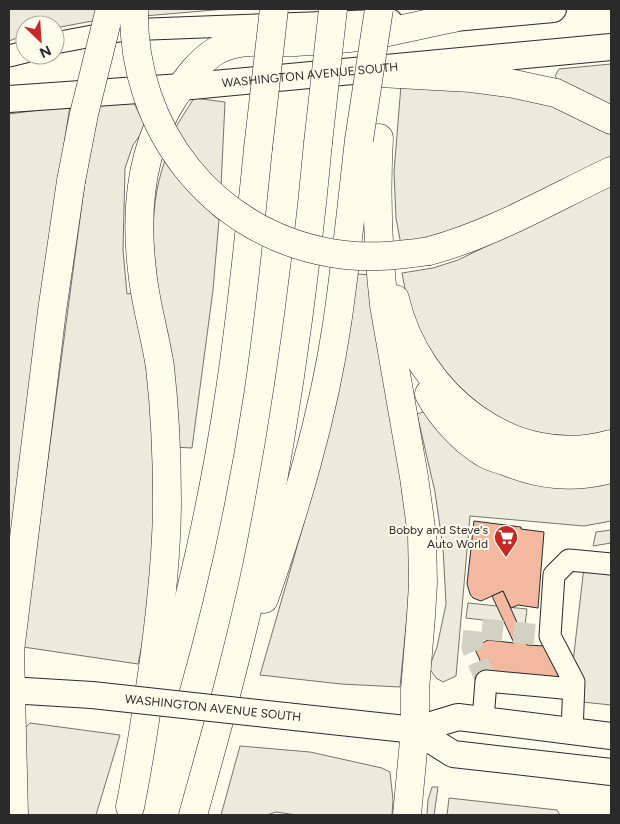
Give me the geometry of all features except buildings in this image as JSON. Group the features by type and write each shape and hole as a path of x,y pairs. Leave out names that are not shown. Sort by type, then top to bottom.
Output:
{"highway":[{"path":"14,815 9,689 11,641 52,310 71,181 84,114 110,9"},
{"path":"134,9 138,64 148,99 155,118 183,163 207,190 225,206 268,233 314,250 368,257 390,256 453,244 485,232 602,175"},
{"path":"193,815 232,671 256,567 282,429 311,225 333,9"},
{"path":"379,9 369,139 378,161 381,277 384,305 414,477 422,535 422,591 415,690 415,730 407,815"},
{"path":"208,761 283,544 317,423 369,139 386,9"},
{"path":"129,811 174,657 206,524 230,391 246,270 258,149 281,16"},
{"path":"129,811 145,728 158,631 166,548 167,511 164,418 159,365 142,272 140,238 141,190 152,140 168,107 181,87 203,60 213,52 237,42 298,42 358,37 454,18"},
{"path":"361,72 471,78 509,83 556,94 611,120"},
{"path":"380,233 399,314 415,370 433,401 449,423 465,439 484,453 521,468 557,475 576,476 611,469"},
{"path":"399,314 420,359 446,394 479,422 504,436 550,449 578,451 611,444"}],"main road":[{"path":"454,18 553,9"},
{"name":"WASHINGTON AVENUE SOUTH","path":"9,99 271,80 611,47"},
{"name":"WASHINGTON AVENUE SOUTH","path":"9,689 92,695 415,730 458,717 611,736"},
{"name":"WASHINGTON AVENUE SOUTH","path":"415,730 454,754 611,772"}],"street":[{"path":"65,42 124,30 281,16 454,18"},
{"path":"572,732 574,682 550,636 554,575 569,560 611,564"},
{"path":"483,720 486,681 573,689"}],"shaded area":[{"path":"9,9 101,9 98,20 65,26 65,15 15,15 15,39 9,41"},
{"path":"144,9 226,9 144,16"},
{"path":"611,64 611,106 560,84 555,76 559,69"},
{"path":"401,85 528,93 611,130 611,161 482,224 401,245 396,218 394,172"},
{"path":"194,98 225,102 221,187 205,173 174,130"},
{"path":"133,101 146,127 133,145 125,168 123,250 127,294 135,293 152,407 155,582 138,664 23,647 85,181 100,103"},
{"path":"70,106 44,272 9,577 9,114"},
{"path":"165,160 190,192 219,220 213,290 192,448 174,447 153,243 155,201"},
{"path":"611,186 611,434 551,440 502,423 456,385 435,360 419,332 408,304 402,273 433,268 458,260"},
{"path":"355,274 375,275 409,519 410,586 400,687 341,684 260,675 305,519"},
{"path":"429,410 611,476 611,521 584,526 470,516 456,676 443,682 436,678 429,668 437,647 446,604 443,548 435,492 417,414"},
{"path":"611,530 611,543 593,546 596,532"},
{"path":"584,567 611,570 611,705 582,702 573,662"},
{"path":"468,603 527,609 525,625 466,618"},
{"path":"30,723 120,735 96,815 28,815 19,739 21,732"},
{"path":"240,746 310,752 382,768 390,772 393,800 392,815 297,815 276,812 267,815 221,815"},
{"path":"432,787 438,787 434,815 427,815 428,800"},
{"path":"449,798 557,810 560,815 447,815"}],"tunnel":[{"path":"486,681 472,648 474,628 550,636"}],"place":[{"name":"Bobby and Steve's Auto World","path":"506,558"}]}
